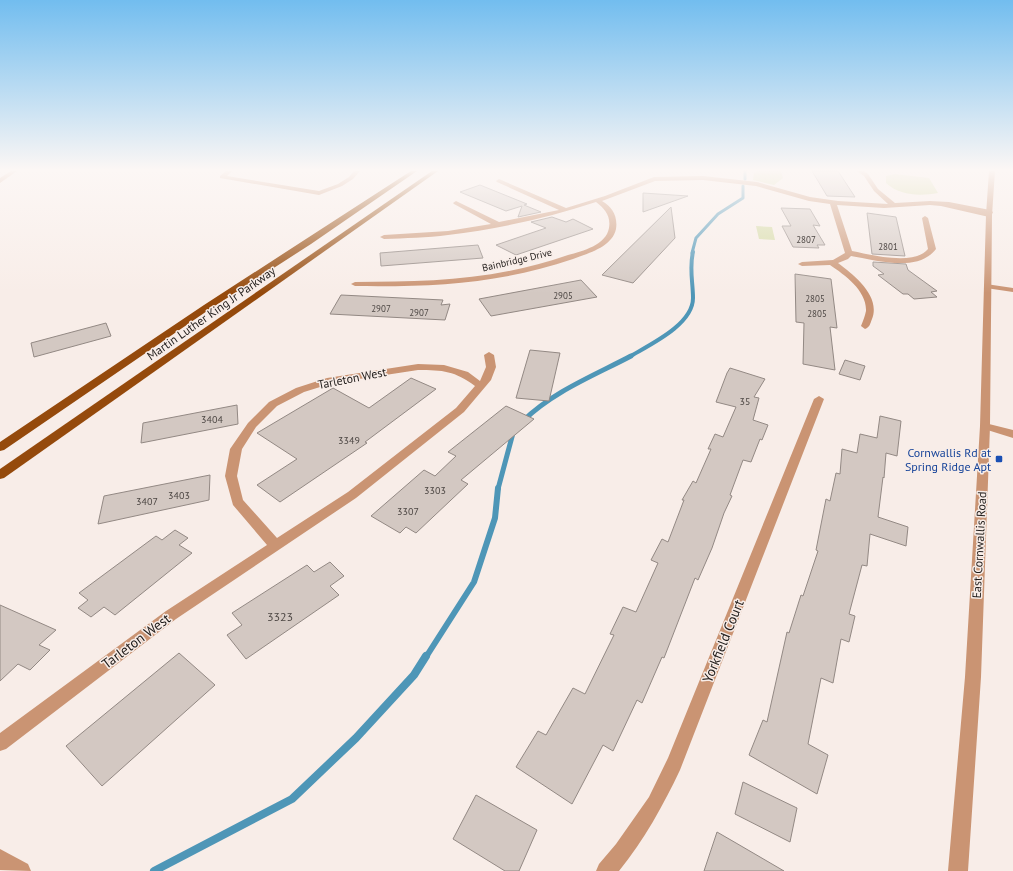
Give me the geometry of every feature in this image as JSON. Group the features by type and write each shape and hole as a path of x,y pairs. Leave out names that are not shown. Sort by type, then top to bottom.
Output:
{"main road":[{"name":"Martin Luther King Jr Parkway","path":"0,447 207,307 353,212"},
{"name":"Martin Luther King Jr Parkway","path":"0,474 377,212"}],"street":[{"path":"473,212 499,225"},
{"path":"384,237 435,235 499,225 558,212"},
{"name":"Bainbridge Drive","path":"355,284 446,283 497,278 555,263 590,250 608,238 613,228 611,212"},
{"path":"835,212 849,253"},
{"path":"978,212 990,214"},
{"name":"East Cornwallis Road","path":"958,871 973,676 985,426 990,214"},
{"path":"849,253 898,260 919,259 932,249 925,218"},
{"path":"802,264 831,262 847,257 849,253"},
{"path":"831,262 848,276 865,294 869,301 870,310 865,326"},
{"path":"989,286 1013,290"},
{"name":"Tarleton West","path":"0,743 171,615 352,496 460,410 486,380 490,367 489,355"},
{"name":"Tarleton West","path":"276,546 237,502 231,476 236,449 252,425 273,404 300,390 331,380 418,367 441,367 466,374 481,386"},
{"name":"Yorkfield Court","path":"606,871 623,851 655,803 674,764 819,399"},
{"path":"985,426 1013,434"},
{"path":"0,859 21,871"}],"green space":[{"path":"756,226 772,227 775,240 759,239"}],"building":[{"path":"520,212 541,212 518,217"},
{"path":"666,212 672,212 675,238 633,283 602,275"},
{"path":"783,212 812,212 820,226 813,225 825,245 817,245 819,248 793,247 782,226 791,226"},
{"path":"867,213 896,217 905,256 872,254"},
{"path":"552,217 566,222 573,219 593,229 516,255 496,245 546,228 531,222"},
{"path":"478,245 483,258 381,266 380,253"},
{"path":"873,262 906,264 908,270 937,291 931,292 937,297 914,299 908,294 903,294 878,275 884,274 873,266"},
{"path":"795,274 831,279 837,328 830,327 835,370 803,364 804,323 796,322"},
{"path":"581,280 597,297 491,316 479,299"},
{"path":"341,295 443,300 441,305 450,304 445,320 330,314"},
{"path":"106,323 111,336 34,357 31,343"},
{"path":"530,350 560,353 549,401 516,398"},
{"path":"845,360 865,366 860,380 839,374"},
{"path":"730,368 765,379 754,397 759,398 753,420 768,425 762,440 760,439 751,462 743,460 730,495 732,496 724,513 712,548 698,580 695,578 664,658 662,657 642,703 637,700 613,751 603,745 572,804 516,767 538,731 546,735 573,688 585,694 614,635 610,634 623,607 636,612 658,563 651,560 662,539 668,542 684,500 682,500 693,481 696,483 711,449 708,449 715,434 723,437 736,407 716,402"},
{"path":"411,378 436,389 365,442 367,443 280,502 257,485 297,459 257,433 333,388 369,408"},
{"path":"237,405 238,424 141,443 143,423"},
{"path":"506,406 534,419 461,480 468,484 416,533 406,527 400,533 371,516 424,470 435,476 456,456 448,452"},
{"path":"880,416 901,421 897,456 886,453 878,517 908,527 906,546 870,534 867,566 862,565 849,614 855,616 849,642 841,639 833,683 821,678 808,744 828,755 817,794 749,755 763,720 767,722 787,632 789,633 801,595 803,596 818,551 816,550 826,499 830,501 836,473 840,474 842,449 857,453 860,434 877,438"},
{"path":"210,475 209,500 98,524 104,496"},
{"path":"175,530 188,538 179,545 192,553 115,615 104,607 91,617 78,608 88,600 79,593 156,536 162,540"},
{"path":"330,562 344,576 330,586 339,595 246,659 227,635 242,625 232,613 307,565 314,572"},
{"path":"0,605 56,630 39,645 50,650 30,670 18,664 0,681"},
{"path":"179,653 215,685 102,786 66,746"},
{"path":"743,782 797,808 790,842 735,814"},
{"path":"476,795 537,830 519,871 505,871 453,839"},
{"path":"717,832 736,843 784,871 704,871"}],"waterway":[{"path":"692,253 696,238 722,212"},
{"path":"629,357 668,333 686,317 691,308 693,298 691,269 693,252"},
{"path":"523,421 547,401 560,393 629,357"},
{"path":"498,489 513,433"},
{"path":"426,657 474,582 495,518 498,488"},
{"path":"154,871 292,799 356,738 414,675 426,656"}],"place":[{"name":"Cornwallis Rd at Spring Ridge Apt","path":"999,459"}]}
